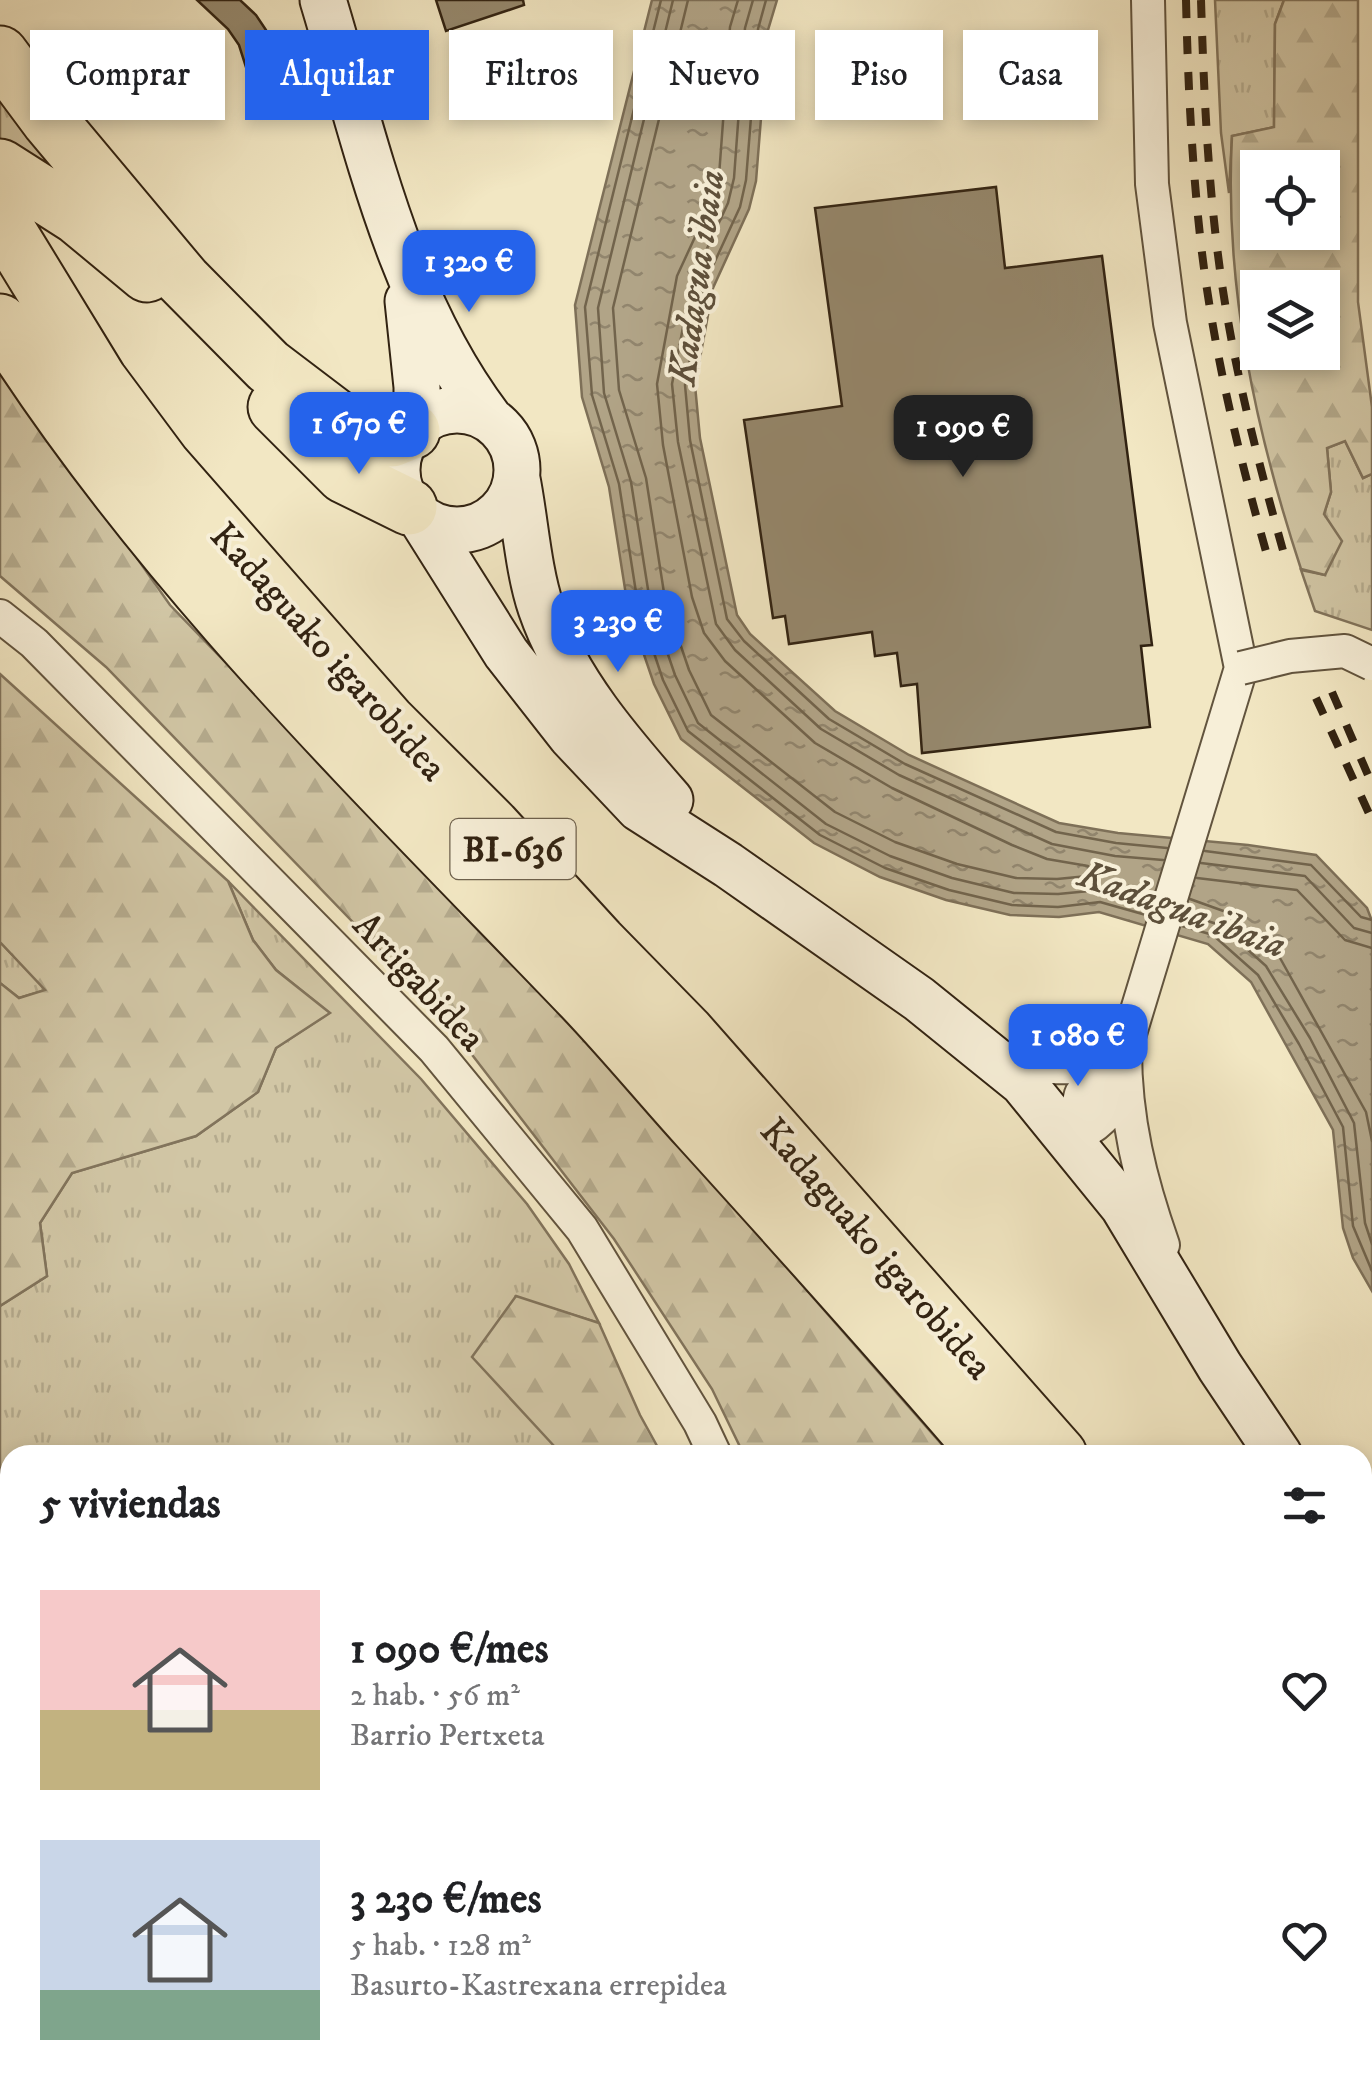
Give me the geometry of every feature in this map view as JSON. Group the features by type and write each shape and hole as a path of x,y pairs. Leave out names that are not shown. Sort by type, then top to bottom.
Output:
{"highway":[{"path":"0,54 183,280 268,366 352,429 392,439 414,427"},
{"path":"0,167 77,216 131,259 344,475 415,512"},
{"name":"Kadaguako igarobidea","path":"0,218 99,380 162,466 387,721 686,1032 1050,1445"},
{"name":"Kadaguako igarobidea","path":"0,322 88,452 220,617 586,1002 861,1305 981,1445"}],"street":[{"path":"323,0 397,242 427,316 462,383 511,442 540,607 574,677 618,738 728,864"},
{"path":"1148,0 1152,184 1170,323 1241,668 1123,1051 1125,1088 1142,1185 1186,1310"},
{"path":"397,242 412,320 418,387 414,427 399,455 400,491 506,653 571,736 639,808 728,864 919,999 1023,1083 1123,1206 1273,1445"},
{"path":"414,427 446,410 465,410 489,418"},
{"path":"415,512 451,530 485,524 501,513 512,497 517,479"},
{"name":"Artigabidea","path":"0,616 34,643 434,1049 582,1229 710,1445"},
{"path":"1241,668 1290,656 1345,650 1372,664"},
{"path":"983,1050 1026,1066 1066,1069 1099,1063 1123,1051"},
{"path":"1070,1138 1080,1094 1123,1051"},
{"path":"1070,1138 1086,1133 1103,1120 1125,1088"}],"green space":[{"path":"1215,0 1284,0 1275,24 1274,127 1232,136 1229,193 1221,133"},
{"path":"1284,0 1358,0 1358,302 1372,407 1372,474 1363,478 1345,441 1327,448 1331,492 1324,514 1342,541 1325,575 1301,569 1270,463 1249,370 1340,370 1340,270 1240,270 1240,316 1238,302 1231,192 1232,136 1274,127 1275,24"},
{"path":"0,89 131,240 0,142"},
{"path":"0,364 170,605 557,1005 942,1445 739,1445 712,1389 614,1239 436,1008 106,667 0,576"},
{"path":"1345,441 1363,478 1372,474 1372,630 1315,611 1301,570 1325,575 1324,514 1331,492 1327,448"},
{"path":"0,674 228,881 253,940 276,970 330,1013 276,1048 258,1092 196,1136 72,1173 40,1223 47,1276 0,1306 0,983 19,998 45,990 0,942"},
{"path":"228,881 421,1079 527,1204 569,1264 599,1323 516,1297 554,1445 0,1445 0,1306 47,1276 40,1223 72,1173 196,1136 258,1092 276,1048 329,1013 276,970 253,940"},
{"path":"0,942 46,990 19,998 0,983"},
{"path":"516,1296 599,1323 656,1445 553,1445 472,1357"}],"water":[{"path":"652,0 777,0 768,30 644,30"},
{"name":"Kadagua ibaia","path":"633,75 633,120 761,120 756,181 749,209 713,288 695,385 700,438 737,615 750,634 835,711 909,755 1059,823 1316,855 1367,908 1372,921 1372,1291 1353,1258 1343,1228 1333,1130 1251,982 1208,944 1099,912 1059,917 1010,915 946,900 880,877 814,843 681,739 654,684 628,608 609,487 582,397 575,305"}],"building":[{"path":"197,0 240,0 256,15 266,30 245,30 245,64 228,29"},
{"path":"436,0 523,0 524,5 446,31"},
{"path":"996,187 1005,268 1102,256 1152,645 1141,646 1150,727 922,753 917,684 901,686 897,653 875,656 872,632 789,644 785,616 773,618 744,420 842,406 815,208"}],"railway":[{"path":"1186,0 1193,158 1207,292 1230,409 1269,562"},
{"path":"1201,0 1210,178 1222,284 1234,354 1286,561"},
{"path":"1332,692 1368,775"},
{"path":"1316,698 1372,820"}]}
